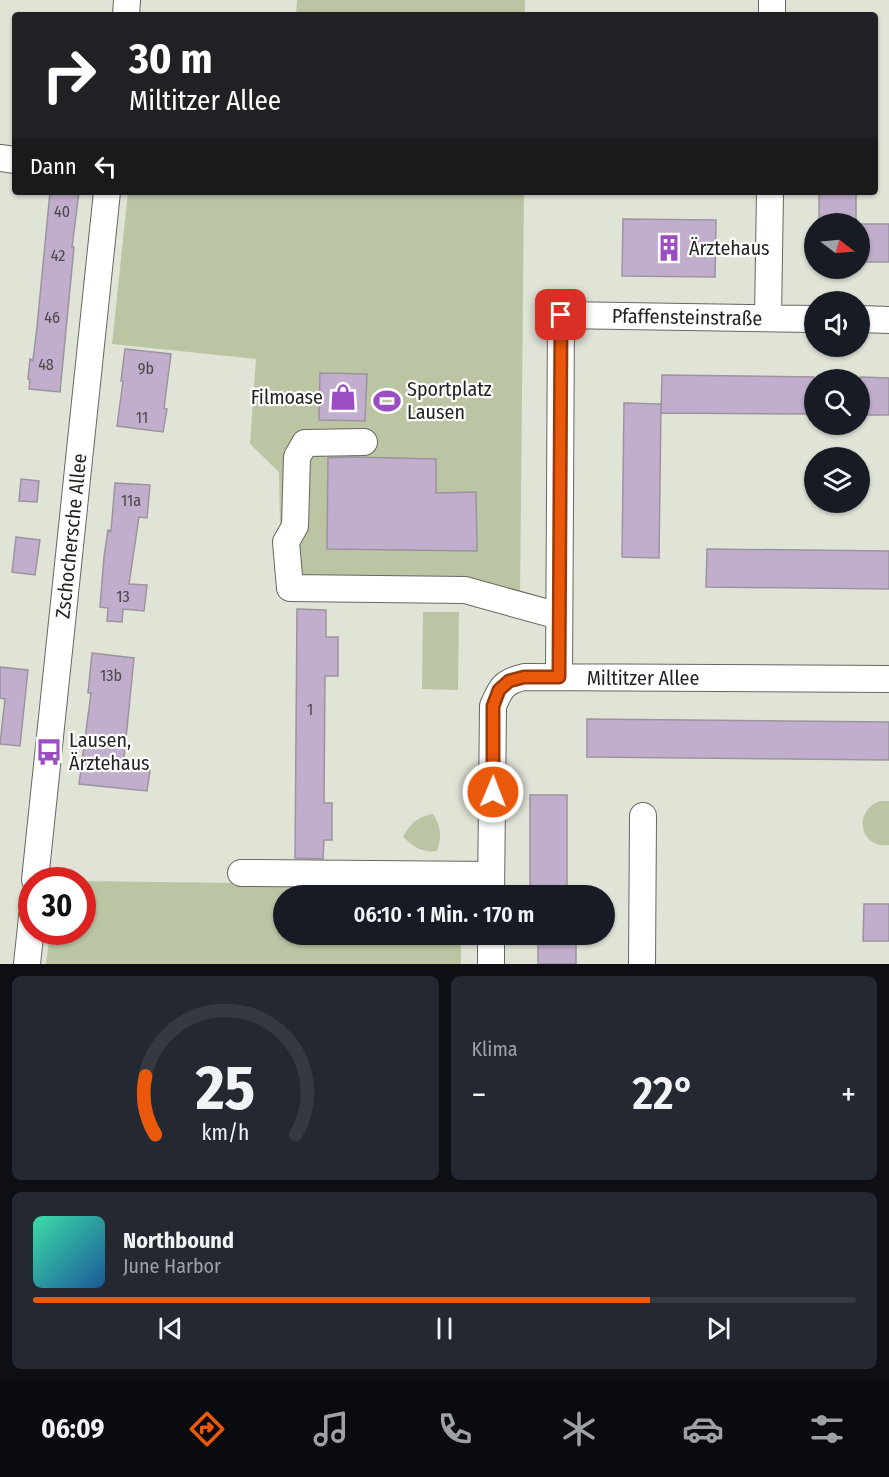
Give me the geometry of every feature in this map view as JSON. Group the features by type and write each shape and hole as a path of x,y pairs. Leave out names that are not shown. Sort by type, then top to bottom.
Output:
{"street":[{"name":"Zschochersche Allee","path":"36,867 107,195"},
{"path":"768,318 770,195"},
{"name":"Pfaffensteinstraße","path":"559,677 561,315 804,319"},
{"path":"870,320 889,320"},
{"path":"364,442 305,443 297,457 295,526 286,542 290,588 465,590 559,615"},
{"name":"Miltitzer Allee","path":"491,885 493,706 499,690 509,681 524,677 889,679"},
{"path":"642,964 643,816"},
{"path":"241,873 491,885"},
{"path":"27,964 29,945"},
{"path":"491,945 491,964"}],"green space":[{"path":"297,0 525,0 525,12 296,12"},
{"name":"Sportplatz Lausen","path":"128,195 524,195 520,600 281,576 279,472 250,444 256,359 112,344"},
{"path":"423,612 459,612 458,690 422,689"},
{"path":"880,801 889,801 889,845 879,845 871,841 863,828 866,813 871,806"},
{"path":"433,814 440,832 437,851 418,849 403,837 415,821"},
{"path":"96,881 385,885 273,885 273,945 461,945 461,964 46,964 48,945 96,945"}],"building":[{"path":"50,195 79,195 60,392 29,389 30,359 33,360"},
{"path":"819,195 856,195 856,213 819,213"},
{"name":"Ärztehaus","path":"623,219 716,220 715,277 622,276"},
{"path":"870,224 889,224 889,262 870,262"},
{"path":"125,349 171,354 163,432 117,426"},
{"name":"Filmoase","path":"320,373 367,374 365,421 319,420"},
{"path":"662,375 804,377 804,414 661,413"},
{"path":"870,377 889,378 889,415 870,415"},
{"path":"624,403 661,404 659,558 622,557"},
{"path":"328,458 436,459 436,493 476,492 477,551 327,549"},
{"path":"21,479 39,481 37,502 19,501"},
{"path":"115,483 150,485 147,518 139,517 129,584 147,585 144,611 123,609 122,622 107,621 108,608 100,607 104,557 108,530 111,531"},
{"path":"16,537 40,540 35,575 12,572"},
{"path":"707,549 889,551 889,589 706,587"},
{"path":"297,609 326,610 326,637 338,637 338,676 325,676 324,803 332,803 332,840 324,840 323,859 295,858"},
{"path":"92,653 134,658 123,768 150,771 147,791 79,784 91,693 88,693"},
{"path":"0,667 28,670 20,746 0,744 5,699 0,698"},
{"path":"587,719 889,722 889,760 587,757"},
{"path":"530,795 567,795 567,885 530,885"},
{"path":"864,904 889,904 889,941 863,941"},
{"path":"538,945 576,945 576,964 538,964"}],"place":[{"name":"Ärztehaus","path":"669,248"},
{"name":"Filmoase","path":"343,397"},
{"name":"Sportplatz Lausen","path":"387,401"},
{"name":"Lausen, Ärztehaus","path":"49,752"}],"route":[{"path":"493,792 493,706 499,690 509,681 524,677 559,677 561,315"}]}
